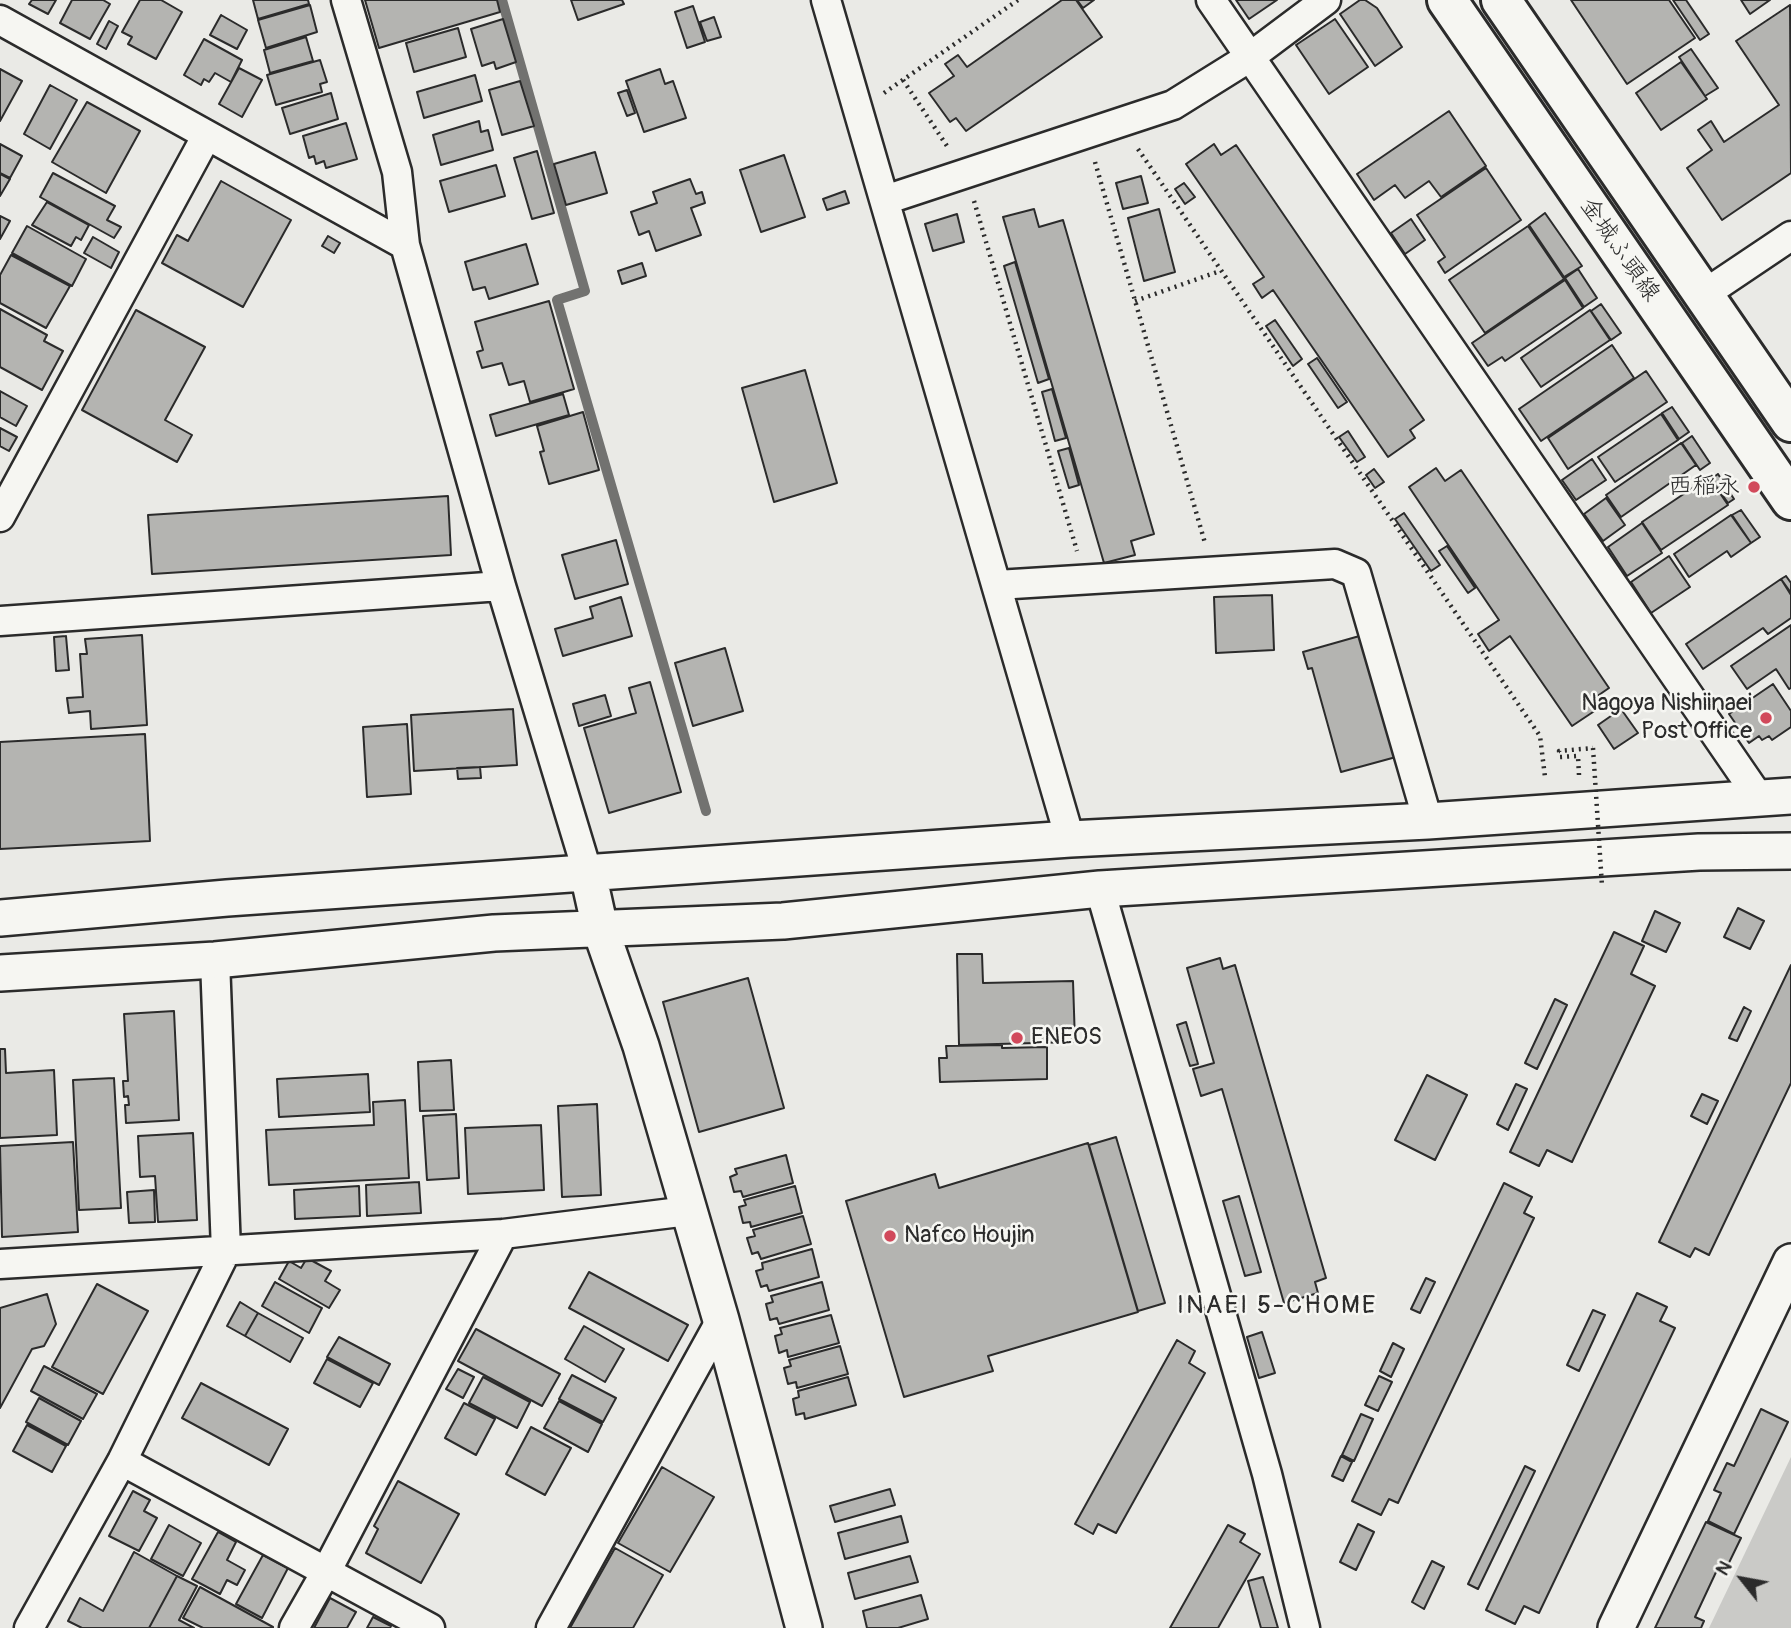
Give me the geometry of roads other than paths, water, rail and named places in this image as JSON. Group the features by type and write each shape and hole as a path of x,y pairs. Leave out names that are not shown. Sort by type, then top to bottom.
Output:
{"main road":[{"name":"金城ふ頭線","path":"1447,0 1791,500"},
{"name":"金城ふ頭線","path":"1502,0 1791,422"}],"street":[{"path":"0,7 4,0"},
{"path":"346,0 397,173 405,245 500,586 588,874 600,928 641,1046 721,1320 804,1628"},
{"path":"825,0 1070,839"},
{"path":"1211,0 1775,797"},
{"path":"885,200 1173,105 1250,57 1326,0"},
{"path":"0,20 405,245"},
{"path":"0,516 207,135"},
{"path":"1703,295 1791,236"},
{"path":"997,585 1335,564 1356,573 1427,821"},
{"path":"0,621 500,586"},
{"path":"0,918 227,898 1070,839 1427,821 1775,797"},
{"path":"0,973 215,960 494,933 783,921 1100,889 1699,852 1791,851"},
{"path":"1100,889 1267,1474 1305,1628"},
{"path":"29,1628 122,1461 226,1251 215,960"},
{"path":"0,1264 503,1234 688,1211"},
{"path":"294,1628 326,1573 503,1234"},
{"path":"1616,1628 1791,1262"},
{"path":"551,1628 721,1320"},
{"path":"122,1461 430,1628"}],"waterway":[{"path":"502,0 585,291 557,300 706,811"}],"place":[{"name":"西稲永","path":"1754,487"},
{"name":"Nagoya Nishiinaei Post Office","path":"1766,718"},
{"name":"ENEOS","path":"1017,1038"},
{"name":"Nafco Houjin","path":"890,1236"}],"district":[{"name":"INAEI 5-CHOME","path":"1277,1306"}]}
